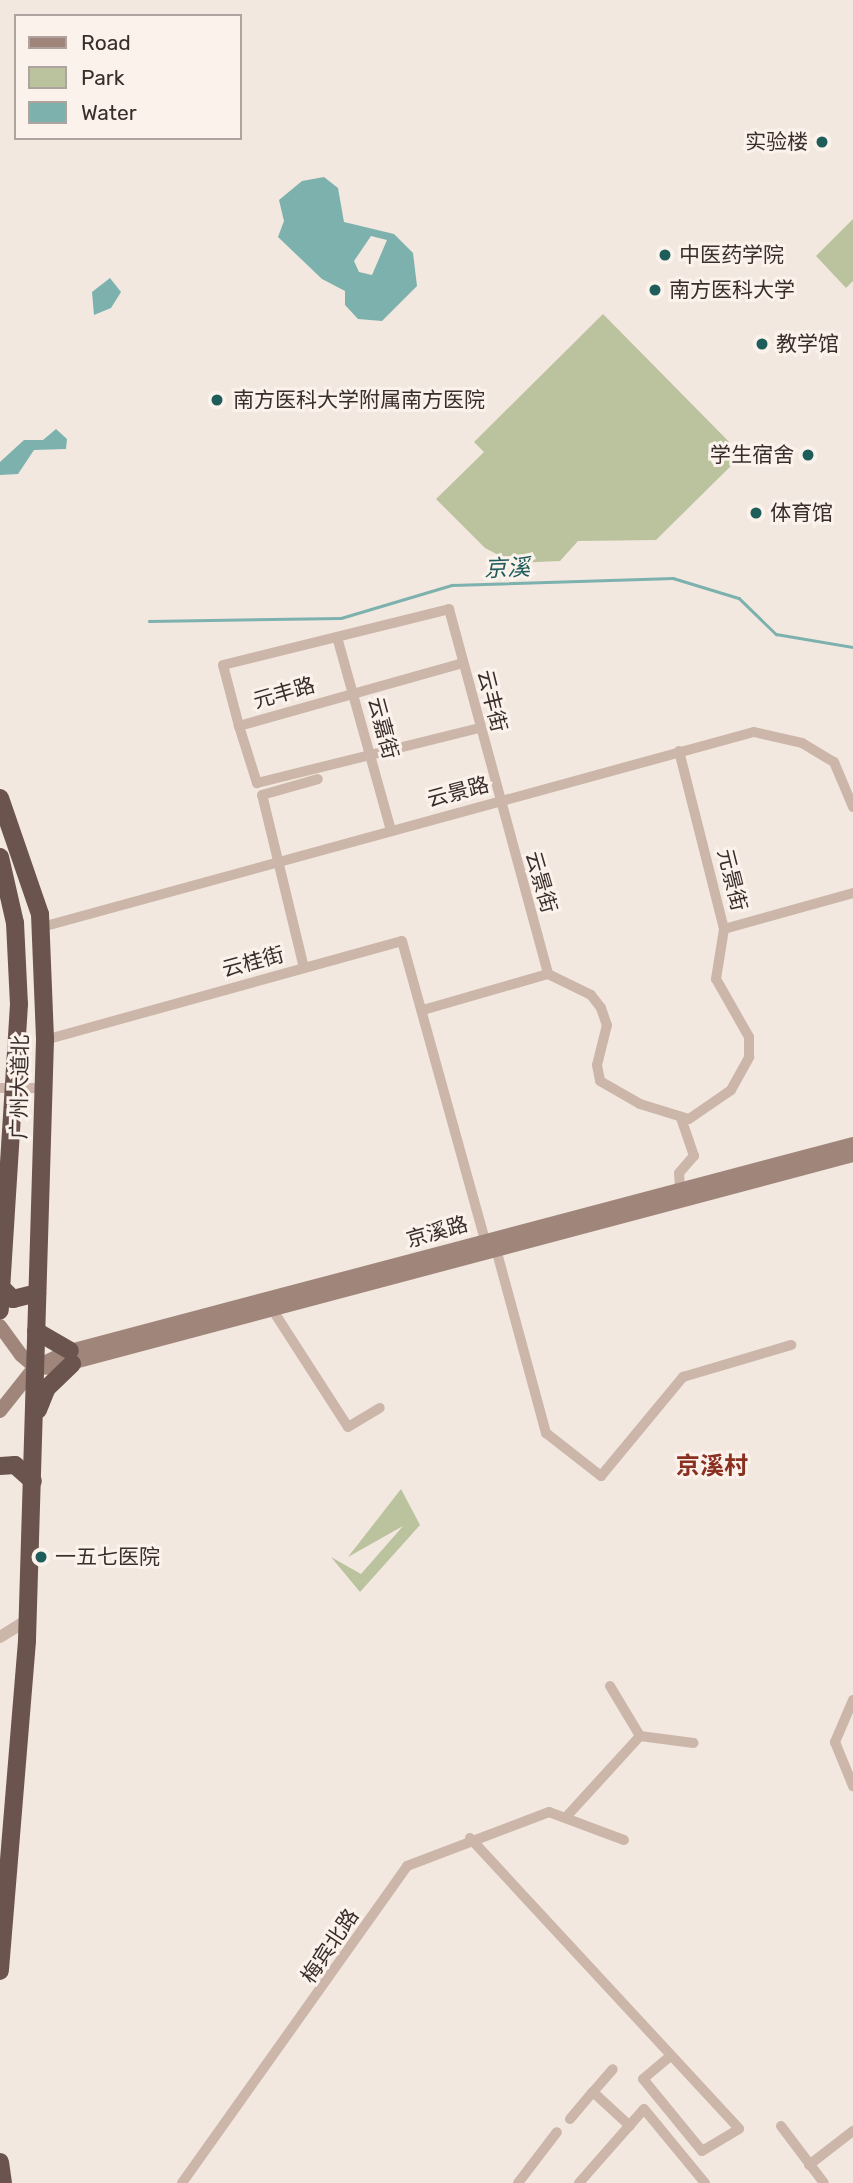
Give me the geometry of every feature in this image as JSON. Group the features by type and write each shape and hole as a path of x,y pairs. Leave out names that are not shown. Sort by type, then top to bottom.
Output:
{"highway":[{"name":"广州大道北","path":"0,798 31,877 42,928 45,1040 27,1620 0,1971"},
{"name":"广州大道北","path":"0,857 18,959 7,1088 0,1310"},
{"path":"1,1287 13,1299 37,1293"},
{"path":"33,1427 47,1388 71,1357 52,1346 36,1331"},
{"path":"0,1466 15,1465 33,1481"},
{"path":"0,2162 3,2183"}],"main road":[{"name":"京溪路","path":"71,1357 272,1309 680,1190 853,1143"},
{"name":"京溪路","path":"0,1411 35,1367 490,1245 853,1155"},
{"path":"0,1326 35,1367"}],"street":[{"name":"元丰路","path":"449,609 223,665 239,726 463,663"},
{"name":"云丰街","path":"449,609 498,801"},
{"name":"云嘉街","path":"337,637 391,831"},
{"path":"239,726 257,783 479,728"},
{"name":"云景路","path":"42,928 754,732 779,735 834,762 853,807"},
{"name":"元景街","path":"679,751 724,929 853,893"},
{"path":"304,968 262,795 318,779"},
{"name":"云景街","path":"498,801 548,974"},
{"path":"423,1010 548,974 591,995 601,1008 607,1025 597,1065 600,1081 610,1091 681,1118 715,1105 749,1057 749,1037 716,979 724,929"},
{"name":"云桂街","path":"45,1040 402,941 546,1433 601,1476 683,1377 791,1345"},
{"path":"7,1088 44,1088"},
{"path":"680,1190 679,1173 694,1156 681,1118"},
{"path":"272,1309 348,1427 380,1409"},
{"path":"0,1637 27,1620"},
{"path":"610,1686 640,1736"},
{"path":"853,1700 835,1742 853,1786"},
{"path":"640,1736 694,1743"},
{"path":"624,1840 567,1816 640,1736"},
{"name":"梅宾北路","path":"182,2183 407,1866 470,1838 550,1812 567,1816"},
{"path":"470,1838 739,2129 702,2151 643,2079 669,2056"},
{"path":"570,2119 613,2069"},
{"path":"593,2092 629,2126"},
{"path":"579,2183 645,2109 705,2183"},
{"path":"781,2126 824,2183"},
{"path":"809,2165 853,2131"},
{"path":"518,2183 557,2132"}],"green space":[{"path":"853,219 853,281 846,288 816,256"},
{"path":"603,314 742,455 656,540 578,541 560,561 514,563 485,548 436,499 484,452 474,442"},
{"path":"401,1489 420,1525 360,1592 331,1557 361,1574 403,1526 348,1557"}],"water":[{"path":"324,177 338,188 344,222 394,234 413,253 417,286 382,321 358,319 345,305 345,291 322,279 278,237 284,221 279,200 302,181","holes":["371,236 387,240 372,275 359,272 354,261"]},
{"path":"110,278 121,292 111,308 94,315 92,292"},
{"path":"56,429 67,439 66,449 34,450 18,474 0,475 0,462 24,440 43,440"}],"waterway":[{"name":"京溪","path":"149,621 341,618 452,585 673,578 739,598 776,634 853,647"}],"place":[{"name":"实验楼","path":"822,142"},
{"name":"中医药学院","path":"665,255"},
{"name":"南方医科大学","path":"655,290"},
{"name":"教学馆","path":"762,344"},
{"name":"南方医科大学附属南方医院","path":"217,400"},
{"name":"学生宿舍","path":"808,455"},
{"name":"体育馆","path":"756,513"},
{"name":"一五七医院","path":"41,1557"}],"district":[{"name":"京溪村","path":"712,1467"}]}
